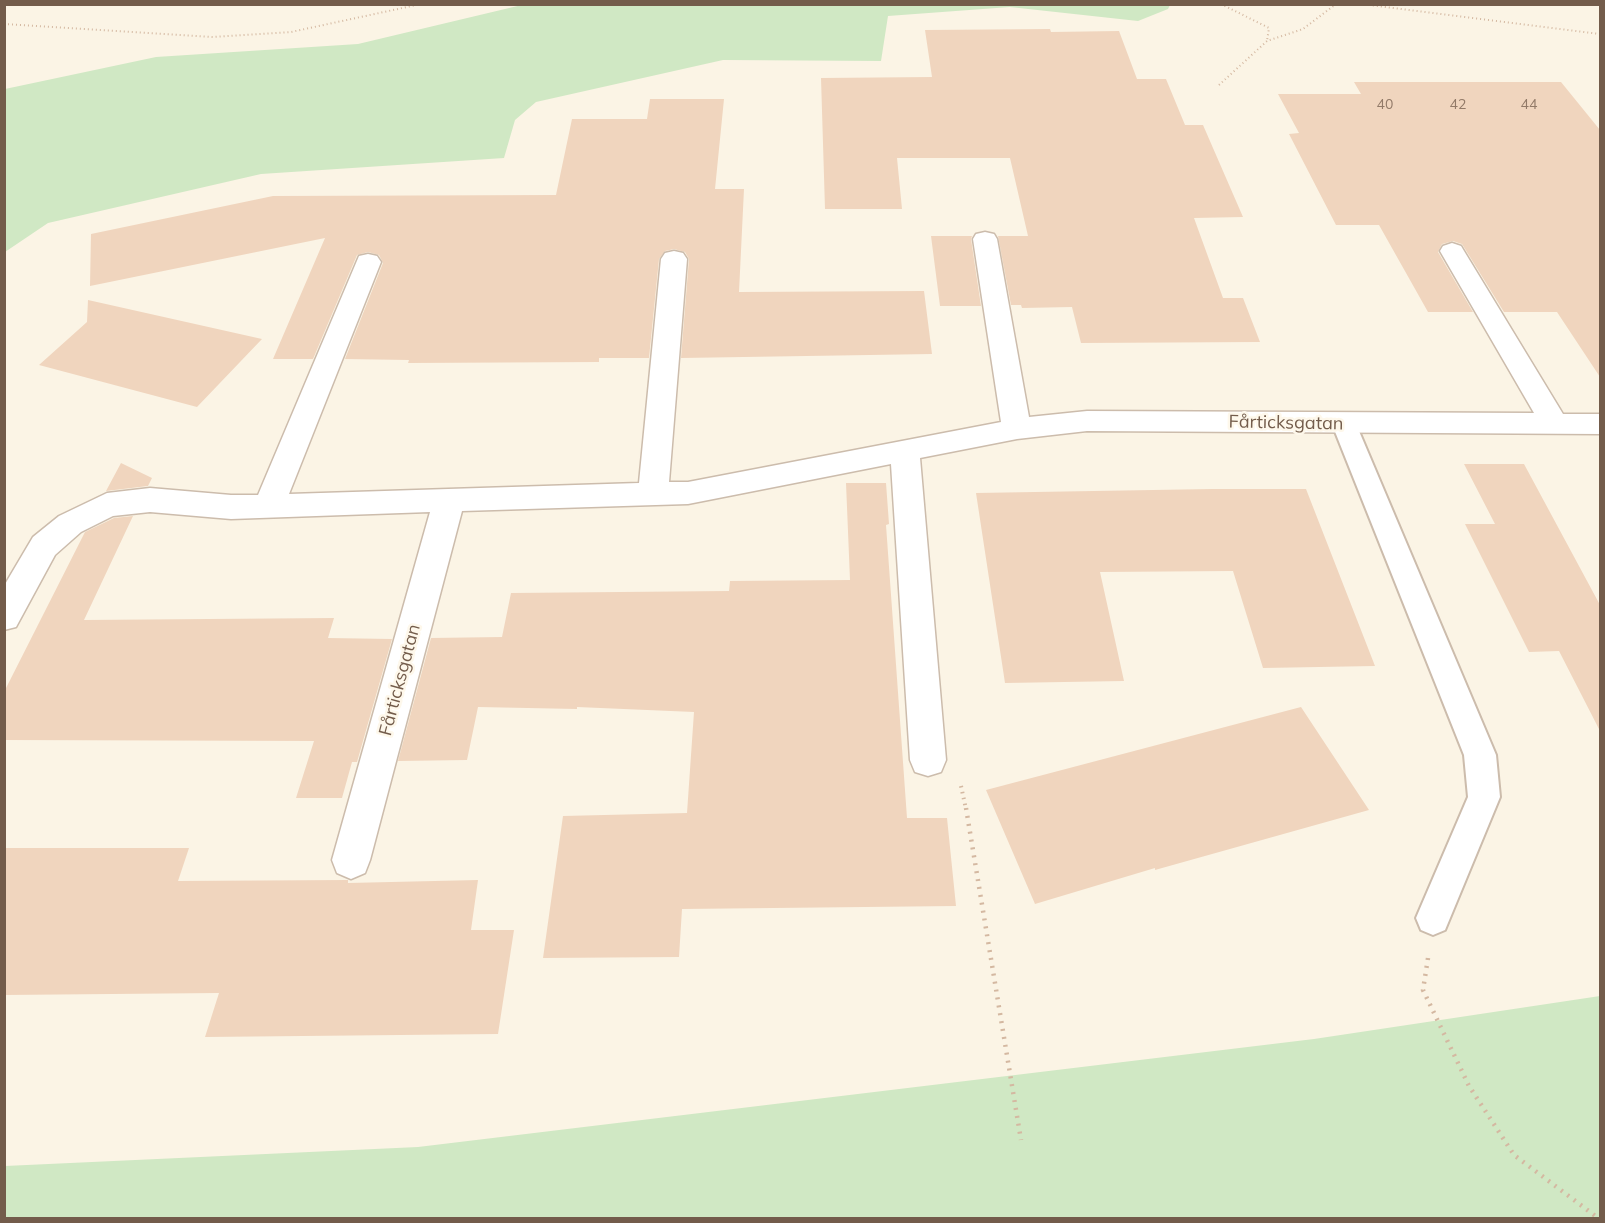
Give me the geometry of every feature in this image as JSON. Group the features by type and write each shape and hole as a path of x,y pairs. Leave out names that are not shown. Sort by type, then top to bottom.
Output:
{"street":[{"path":"985,239 1017,429"},
{"path":"1452,250 1555,424"},
{"path":"653,494 674,259"},
{"path":"269,506 368,262"},
{"name":"Fårticksgatan","path":"4,617 44,546 70,524 107,505 150,500 231,507 688,493 1017,429 1087,421 1600,424"},
{"path":"905,451 928,760"},
{"name":"Fårticksgatan","path":"351,860 449,501"}],"lane":[{"path":"1344,424 1480,755 1484,797 1434,918"}],"path":[{"path":"4,24 213,37 291,32 421,4"},
{"path":"1221,4 1269,28 1267,41"},
{"path":"1219,85 1267,41 1303,28 1336,4"},
{"path":"1361,4 1600,34"},
{"path":"961,784 972,837 1021,1140"},
{"path":"1434,918 1423,990 1469,1086 1514,1155 1598,1218"}],"green space":[{"path":"526,4 1170,5 1168,9 1138,21 1010,7 888,16 881,61 723,60 536,102 515,120 504,158 261,174 48,223 5,252 5,89 156,57 358,44"},
{"path":"1600,996 1600,1218 5,1218 5,1166 418,1147 1314,1039"}],"building":[{"path":"1050,29 1051,32 1119,31 1137,79 1166,79 1185,125 1203,125 1243,217 1194,218 1223,298 1243,298 1260,342 1081,343 1072,307 1022,308 1021,305 1011,305 998,236 1028,236 1010,158 897,158 902,209 825,209 821,78 932,77 925,30"},
{"path":"1354,82 1561,82 1600,130 1600,377 1557,312 1504,312 1462,244 1453,241 1442,244 1438,252 1473,312 1428,312 1379,225 1336,225 1289,134 1299,133 1278,94 1361,94"},
{"path":"650,99 724,99 715,189 744,189 739,292 924,291 932,354 681,358 689,259 685,252 674,249 665,251 659,259 649,358 599,358 599,362 408,363 409,360 345,359 383,263 379,255 368,252 357,255 313,359 273,359 325,238 90,286 91,234 273,196 556,195 572,119 647,119"},
{"path":"931,236 972,236 981,306 940,306"},
{"path":"88,300 262,339 197,407 39,365 87,322"},
{"path":"121,463 152,478 148,486 106,491"},
{"path":"1464,464 1524,464 1600,605 1600,731 1559,651 1529,652 1465,524 1495,524"},
{"path":"846,483 886,483 889,524 886,525 907,818 947,818 956,906 682,909 679,957 543,958 563,816 687,813 694,712 577,707 577,709 478,707 467,760 398,761 431,638 502,637 511,593 729,591 730,581 850,580"},
{"path":"1306,489 1375,666 1263,668 1233,571 1100,572 1124,681 1005,683 976,493"},
{"path":"133,516 84,620 334,618 328,638 392,639 357,762 352,762 342,798 296,798 314,741 4,740 4,692 85,532 114,518"},
{"path":"1301,707 1369,810 1155,870 1155,868 1035,904 986,790"},
{"path":"4,848 189,848 178,881 348,880 348,883 478,880 471,930 514,930 498,1034 205,1037 219,993 4,995"}]}
